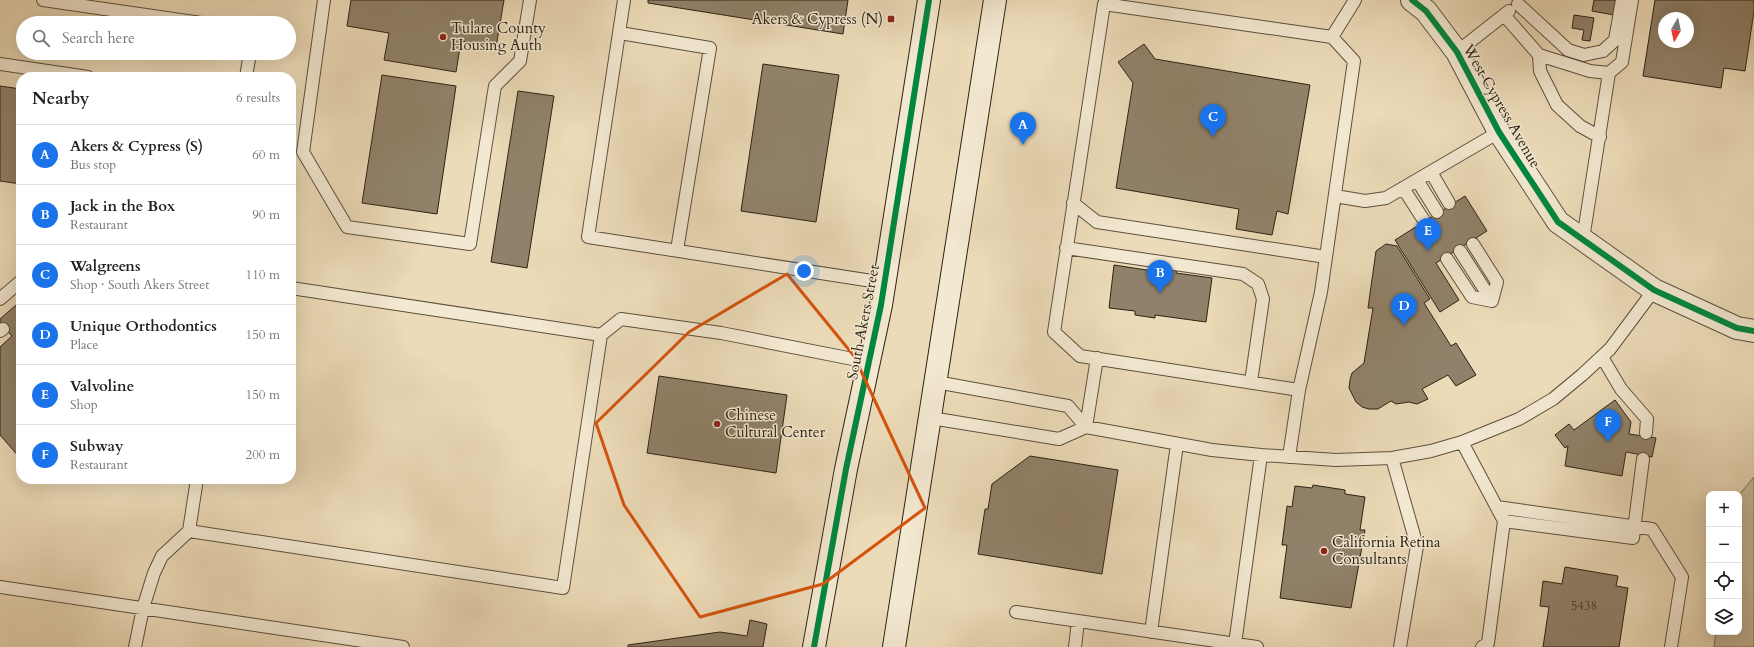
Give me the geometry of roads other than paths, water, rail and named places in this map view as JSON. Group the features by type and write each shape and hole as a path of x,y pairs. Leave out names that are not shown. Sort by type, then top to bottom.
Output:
{"main road":[{"name":"South Akers Street","path":"814,647 844,476 885,283 929,0"},
{"path":"894,647 931,418 995,0"},
{"name":"West Cypress Avenue","path":"1412,0 1426,11 1457,52 1499,132 1558,222 1654,290 1737,328 1754,330"}],"lane":[{"path":"43,0 153,16"},
{"path":"324,0 303,152 347,227 470,244 495,86 520,61 530,0"},
{"path":"624,0 588,237 885,283"},
{"path":"1332,37 1355,0"},
{"path":"1457,52 1520,2 1568,50 1584,55 1603,51 1615,40 1622,0"},
{"path":"1583,239 1610,73 1622,62 1632,0"},
{"path":"1289,458 1299,390 1321,292 1354,62 1332,37 1104,4 1054,332 1080,356 1299,390"},
{"path":"1504,15 1539,55 1590,70 1610,73"},
{"path":"620,33 710,48 677,250"},
{"path":"1539,55 1540,71 1557,105 1580,126 1600,137"},
{"path":"247,72 249,60"},
{"path":"0,64 54,72"},
{"path":"1335,196 1365,201 1386,198 1499,132"},
{"path":"1431,172 1449,204"},
{"path":"1417,180 1436,212"},
{"path":"1403,188 1422,219"},
{"path":"1073,203 1097,222 1326,257"},
{"path":"1473,244 1497,282 1492,301"},
{"path":"1066,248 1243,274 1258,284 1263,299 1251,382"},
{"path":"1460,251 1492,301"},
{"path":"1447,259 1472,297 1492,301"},
{"path":"0,299 16,285"},
{"path":"296,289 601,335"},
{"path":"931,418 1059,439 1086,427 1178,444 1289,458 1336,460 1392,458 1431,451 1462,442 1519,419 1553,399 1610,349 1654,290"},
{"path":"189,531 563,588 601,335 621,319 721,333 868,362"},
{"path":"1602,357 1621,389 1647,419 1646,434"},
{"path":"1086,427 1096,358"},
{"path":"936,382 1068,406 1086,427"},
{"path":"1462,442 1504,521 1488,646"},
{"path":"1151,632 1178,444"},
{"path":"1235,644 1261,455"},
{"path":"1392,458 1417,546 1400,647"},
{"path":"1504,521 1633,538 1643,459"},
{"path":"135,647 143,608 154,573 162,556 189,531 196,484"},
{"path":"1497,507 1652,529 1682,577 1671,647"},
{"path":"0,587 403,647"},
{"path":"1016,612 1151,632 1206,644 1235,644 1257,647"},
{"path":"1075,647 1078,621"}],"place":[{"name":"Akers & Cypress (N)","path":"891,19"},
{"name":"Tulare County Housing Auth","path":"443,37"},
{"name":"Walgreens","path":"1213,137"},
{"name":"Akers & Cypress (S)","path":"1023,145"},
{"name":"Valvoline","path":"1428,251"},
{"name":"Jack in the Box","path":"1160,293"},
{"name":"Unique Orthodontics","path":"1404,326"},
{"name":"Chinese Cultural Center","path":"717,424"},
{"name":"Subway","path":"1608,442"},
{"name":"California Retina Consultants","path":"1324,551"}]}
